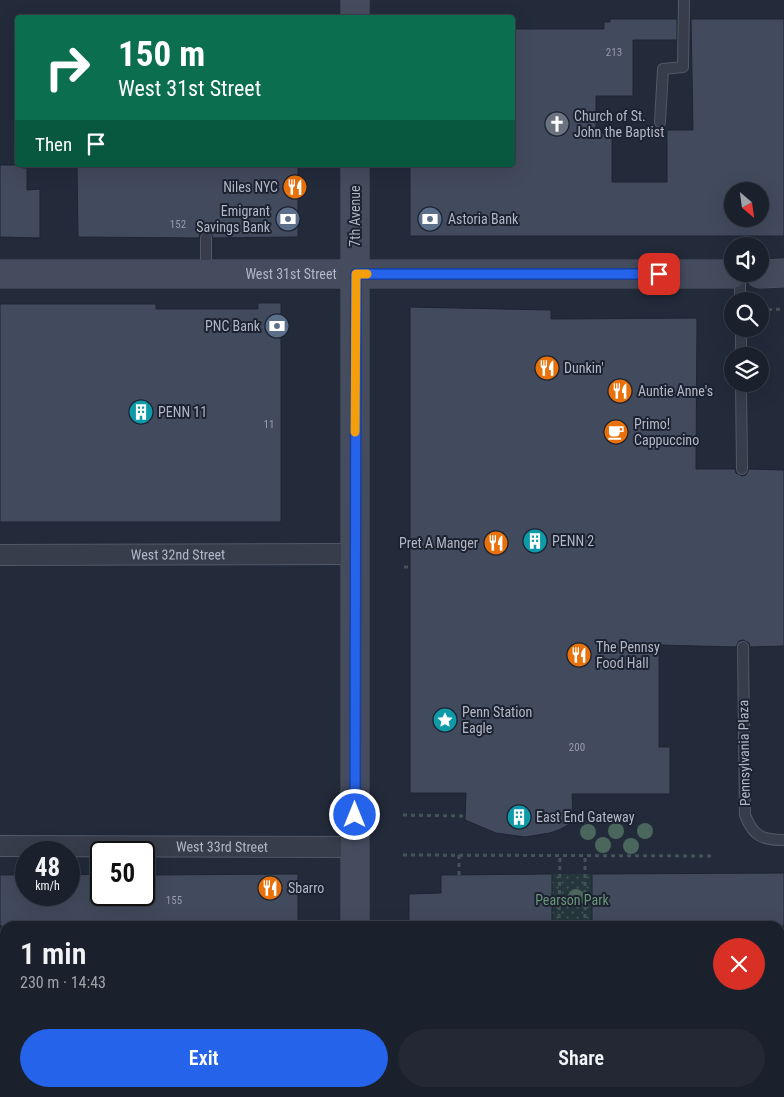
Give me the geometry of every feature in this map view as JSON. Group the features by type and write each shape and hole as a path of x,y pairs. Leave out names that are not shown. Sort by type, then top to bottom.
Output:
{"main road":[{"path":"355,0 355,15"},
{"name":"7th Avenue","path":"355,167 355,921"},
{"path":"769,274 784,273"},
{"name":"West 31st Street","path":"0,274 724,274"}],"street":[{"name":"West 32nd Street","path":"0,555 355,554"},
{"name":"West 33rd Street","path":"0,846 355,847"}],"lane":[{"path":"660,122 662,68 683,67 684,0"},
{"path":"206,238 206,274"},
{"path":"741,392 742,469"},
{"name":"Pennsylvania Plaza","path":"743,647 745,815 754,832 763,838 780,840"}],"path":[{"path":"769,310 784,309"},
{"path":"404,567 410,567"},
{"path":"403,815 465,816"},
{"path":"403,855 714,856"},
{"path":"459,855 459,875"},
{"path":"559,921 560,855"},
{"path":"585,856 585,921"}],"green space":[{"name":"Pearson Park","path":"552,874 592,874 592,921 552,921"}],"building":[{"path":"610,19 677,19 677,40 633,40 633,96 596,96 596,133 612,134 612,182 667,182 667,130 693,130 691,19 784,19 784,236 410,236 410,167 515,167 515,29 604,29 604,22 610,22"},
{"path":"0,165 15,165 15,167 27,168 27,190 40,189 40,238 0,237"},
{"path":"77,167 298,167 298,237 213,238 210,232 206,231 200,234 199,238 78,237"},
{"name":"PENN 11","path":"258,303 281,303 281,522 0,522 0,304 156,304 156,309 258,309"},
{"name":"PENN 2","path":"410,307 551,310 551,319 697,318 696,469 735,469 736,473 742,476 746,475 749,469 784,470 784,646 750,647 749,643 743,640 739,641 736,647 659,645 659,747 670,747 670,794 572,794 573,816 571,823 550,833 525,837 496,833 465,820 466,793 410,793"},
{"path":"784,873 784,921 592,921 592,874"},
{"path":"90,874 90,906 155,906 155,875 298,874 298,921 0,921 0,875 15,875 15,906 80,906 80,875"},
{"path":"552,874 552,921 409,921 409,894 441,893 441,875"}],"slow traffic":[{"path":"355,432 356,274 367,274"}],"place":[{"name":"Church of St. John the Baptist","path":"557,124"},
{"name":"Niles NYC","path":"295,187"},
{"name":"Emigrant Savings Bank","path":"288,219"},
{"name":"Astoria Bank","path":"430,219"},
{"name":"PNC Bank","path":"277,326"},
{"name":"Dunkin'","path":"547,368"},
{"name":"Auntie Anne's","path":"620,391"},
{"name":"PENN 11","path":"141,412"},
{"name":"Primo! Cappuccino","path":"616,432"},
{"name":"PENN 2","path":"535,541"},
{"name":"Pret A Manger","path":"496,543"},
{"name":"The Pennsy Food Hall","path":"579,655"},
{"name":"Penn Station Eagle","path":"445,720"},
{"name":"East End Gateway","path":"519,817"},
{"name":"Sbarro","path":"270,888"}],"route":[{"path":"355,815 356,274 659,274"}]}
